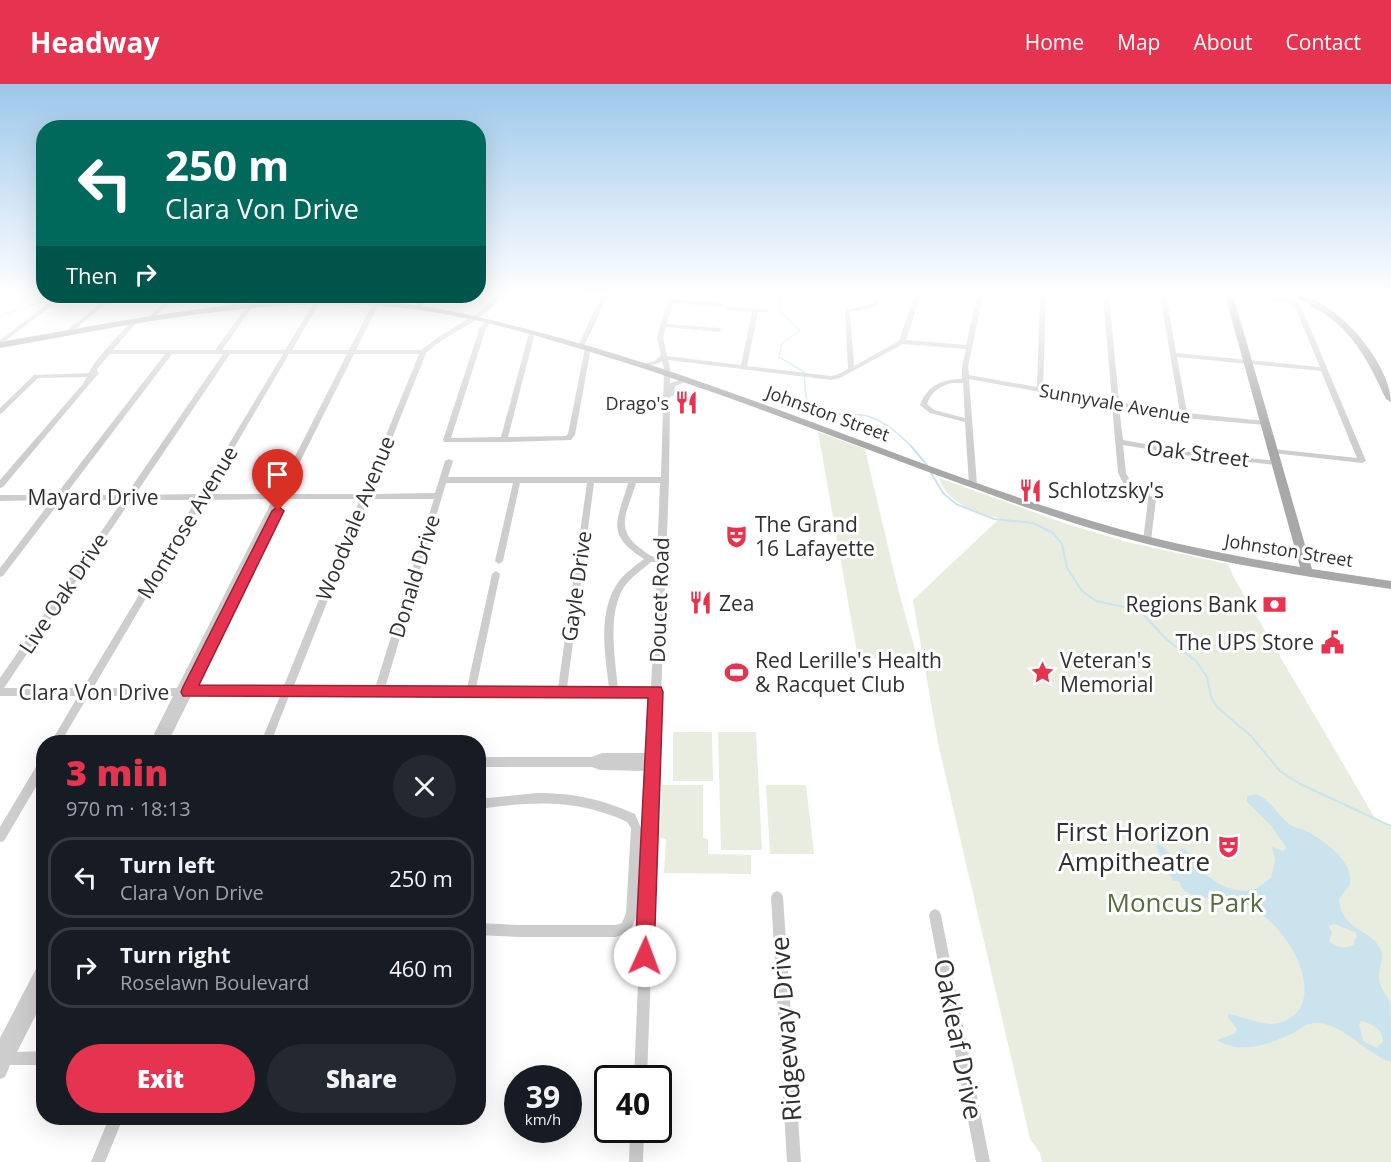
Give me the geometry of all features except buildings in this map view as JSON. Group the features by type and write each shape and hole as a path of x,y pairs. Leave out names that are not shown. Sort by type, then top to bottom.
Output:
{"main road":[{"name":"Johnston Street","path":"576,345 687,380 1081,523 1147,541 1249,563 1391,585"},
{"path":"1244,345 1307,573"},
{"path":"1363,345 1391,399"}],"street":[{"path":"0,485 92,375 94,369 117,345"},
{"path":"217,352 222,345"},
{"name":"Montrose Avenue","path":"60,735 292,345"},
{"path":"166,735 185,692 357,345"},
{"name":"Woodvale Avenue","path":"269,735 423,352 431,345"},
{"path":"477,345 447,440 568,438 571,435 582,347"},
{"path":"504,440 529,345"},
{"name":"Doucet Road","path":"641,1065 653,762 656,560 665,457 667,373 662,345"},
{"path":"744,367 748,345"},
{"path":"849,345 851,369"},
{"path":"643,365 655,363 665,357 835,378 896,345"},
{"path":"946,345 968,347 966,378 973,485"},
{"path":"1040,390 1041,345"},
{"path":"1110,345 1124,482 1134,492 1152,499 1147,541"},
{"path":"1172,345 1184,416"},
{"path":"1273,451 1362,461 1314,345"},
{"path":"111,352 423,352"},
{"name":"Live Oak Drive","path":"0,686 228,352"},
{"path":"0,574 169,353"},
{"path":"1174,355 1324,369"},
{"path":"0,412 36,376 92,375"},
{"path":"966,378 940,384 928,394 923,403 924,407 932,412 969,421"},
{"name":"Sunnyvale Avenue","path":"966,378 1184,416 1265,423"},
{"path":"665,457 668,447 671,386 687,380"},
{"name":"Oak Street","path":"1119,442 1190,454 1276,463"},
{"name":"Donald Drive","path":"379,691 449,461"},
{"path":"443,480 664,480"},
{"name":"Gayle Drive","path":"562,692 591,480"},
{"path":"614,691 609,631 614,603 619,588 656,560 630,547 624,540 619,526 633,480"},
{"path":"499,561 517,481"},
{"name":"Mayard Drive","path":"0,498 438,496"},
{"path":"471,691 496,574"},
{"name":"Clara Von Drive","path":"0,692 655,692"},
{"path":"159,735 185,692"},
{"path":"486,762 592,762 600,765 653,762"},
{"path":"0,837 36,777"},
{"path":"486,803 523,798 579,799 615,810 635,822 650,822"},
{"path":"486,929 519,932 616,931 626,927 632,914 635,822"},
{"name":"Ridgeway Drive","path":"777,897 794,1162"},
{"name":"Oakleaf Drive","path":"934,915 983,1162"},
{"path":"0,1072 2,1056 36,982"},
{"path":"2,1056 36,999"},
{"path":"2,1056 36,1058"},
{"path":"98,1162 113,1125"},
{"path":"636,1162 637,1143"}],"green space":[{"path":"818,432 865,449 898,589 918,660 858,658"},
{"name":"Moncus Park","path":"939,478 1064,523 1127,542 1228,564 1376,820 1391,827 1391,1162 1042,1162 1040,1153 1030,1139 938,743 913,600 1000,518 963,506 948,494"},
{"path":"673,732 712,732 713,781 673,781"},
{"path":"718,732 756,732 762,850 721,850"},
{"path":"662,785 703,785 703,838 708,839 708,854 751,855 751,874 664,873 666,839 660,838"},
{"path":"766,785 806,785 814,854 770,854"}],"water":[{"path":"1256,794 1265,800 1289,824 1308,832 1330,847 1348,868 1350,884 1339,899 1341,909 1345,917 1370,937 1381,950 1379,981 1390,1002 1391,1062 1371,1052 1340,1030 1319,1023 1307,1025 1284,1037 1255,1046 1235,1047 1217,1040 1236,1033 1237,1029 1227,1016 1229,1014 1267,1024 1282,1022 1294,1015 1301,1007 1304,997 1301,970 1284,936 1266,918 1245,904 1203,898 1188,893 1178,881 1173,881 1156,846 1159,844 1175,857 1179,855 1181,848 1185,850 1211,879 1223,886 1236,890 1257,888 1271,878 1275,860 1272,847 1284,851 1286,847 1272,827 1247,802 1247,796","holes":["1334,924 1355,932 1357,938 1354,944 1341,947 1329,941 1332,933 1329,926","1361,1021 1373,1025 1381,1033 1383,1041 1377,1048 1363,1041 1359,1024"]}],"waterway":[{"path":"782,345 779,357 804,372 807,401 815,409 829,414 874,418 892,429 911,446"},
{"path":"911,446 927,465"},
{"path":"931,473 943,493 956,504 994,519 1033,523 1053,533 1062,544 1067,568 1082,591 1096,601 1129,608 1143,614 1167,640 1196,661 1207,677 1211,697 1217,707 1251,736 1280,771 1300,784 1391,826"}],"place":[{"name":"Drago's","path":"687,403"},
{"name":"Schlotzsky's","path":"1030,490"},
{"name":"The Grand 16 Lafayette","path":"737,536"},
{"name":"Zea","path":"701,603"},
{"name":"Regions Bank","path":"1275,604"},
{"name":"The UPS Store","path":"1332,642"},
{"name":"Red Lerille's Health & Racquet Club","path":"737,672"},
{"name":"Veteran's Memorial","path":"1042,672"},
{"name":"First Horizon Ampitheatre","path":"1228,846"}],"route":[{"path":"278,511 189,692 655,692 645,956"}]}
